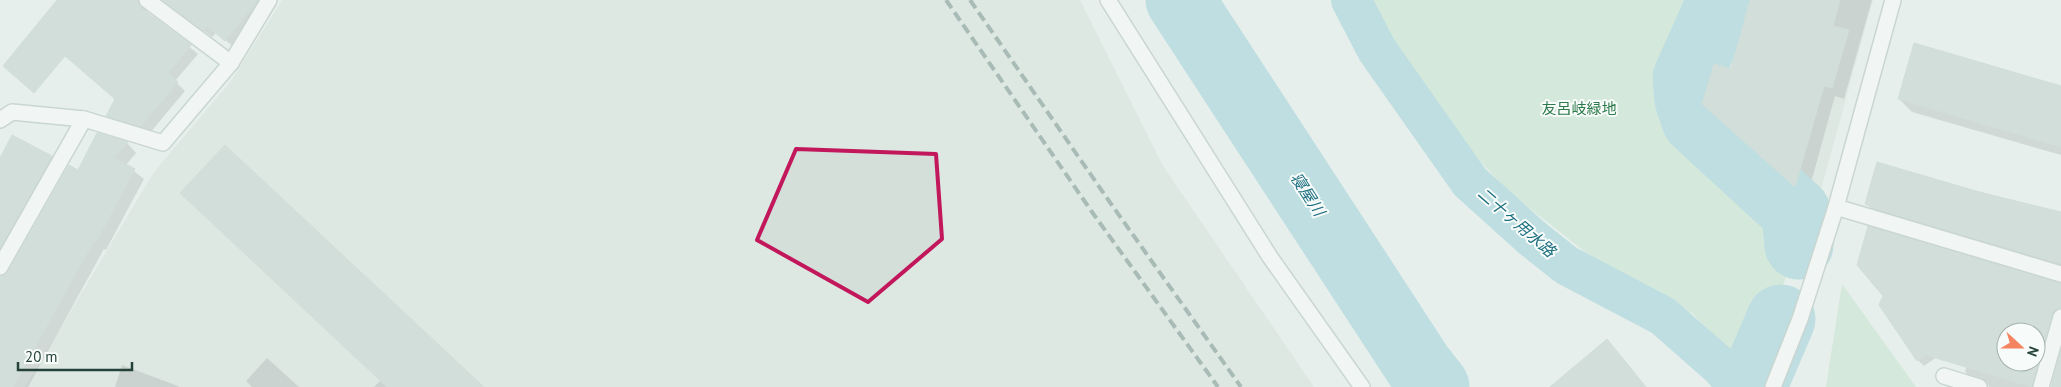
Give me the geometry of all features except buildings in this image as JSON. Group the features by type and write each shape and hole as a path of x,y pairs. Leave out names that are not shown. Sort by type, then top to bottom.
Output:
{"street":[{"path":"147,0 231,63"},
{"path":"0,120 12,112 84,119 163,142 231,63 269,0"},
{"path":"1108,0 1270,257 1362,387"},
{"path":"1773,387 1800,319 1836,207 1893,0"},
{"path":"0,267 84,119"},
{"path":"1836,207 2061,274"},
{"path":"2041,387 2061,317"},
{"path":"1944,376 1979,387"}],"highlighted area":[{"path":"796,149 936,154 942,239 868,302 757,240"}],"shaded area":[{"path":"282,0 1080,0 1163,166 1314,387 25,387 154,172 231,81"},
{"path":"1738,0 1873,0 1816,208 1718,131 1695,97 1695,70"}],"green space":[{"name":"友呂岐緑地","path":"1367,0 1719,0 1683,78 1692,121 1793,215 1797,245 1752,374 1693,314 1654,289 1589,255 1507,190 1433,111"},
{"path":"1842,284 1916,387 1826,387"}],"waterway":[{"name":"寝屋川","path":"1180,0 1420,368 1435,387"},
{"name":"二十ヶ用水路","path":"1351,0 1377,50 1470,182 1531,237 1566,265 1663,316 1721,367 1738,387"},
{"path":"1722,0 1687,78 1689,99 1696,120 1796,212 1799,245"},
{"path":"1752,387 1781,319"}],"railway":[{"path":"946,0 1092,212 1218,387"},
{"path":"970,0 1241,387"}]}
